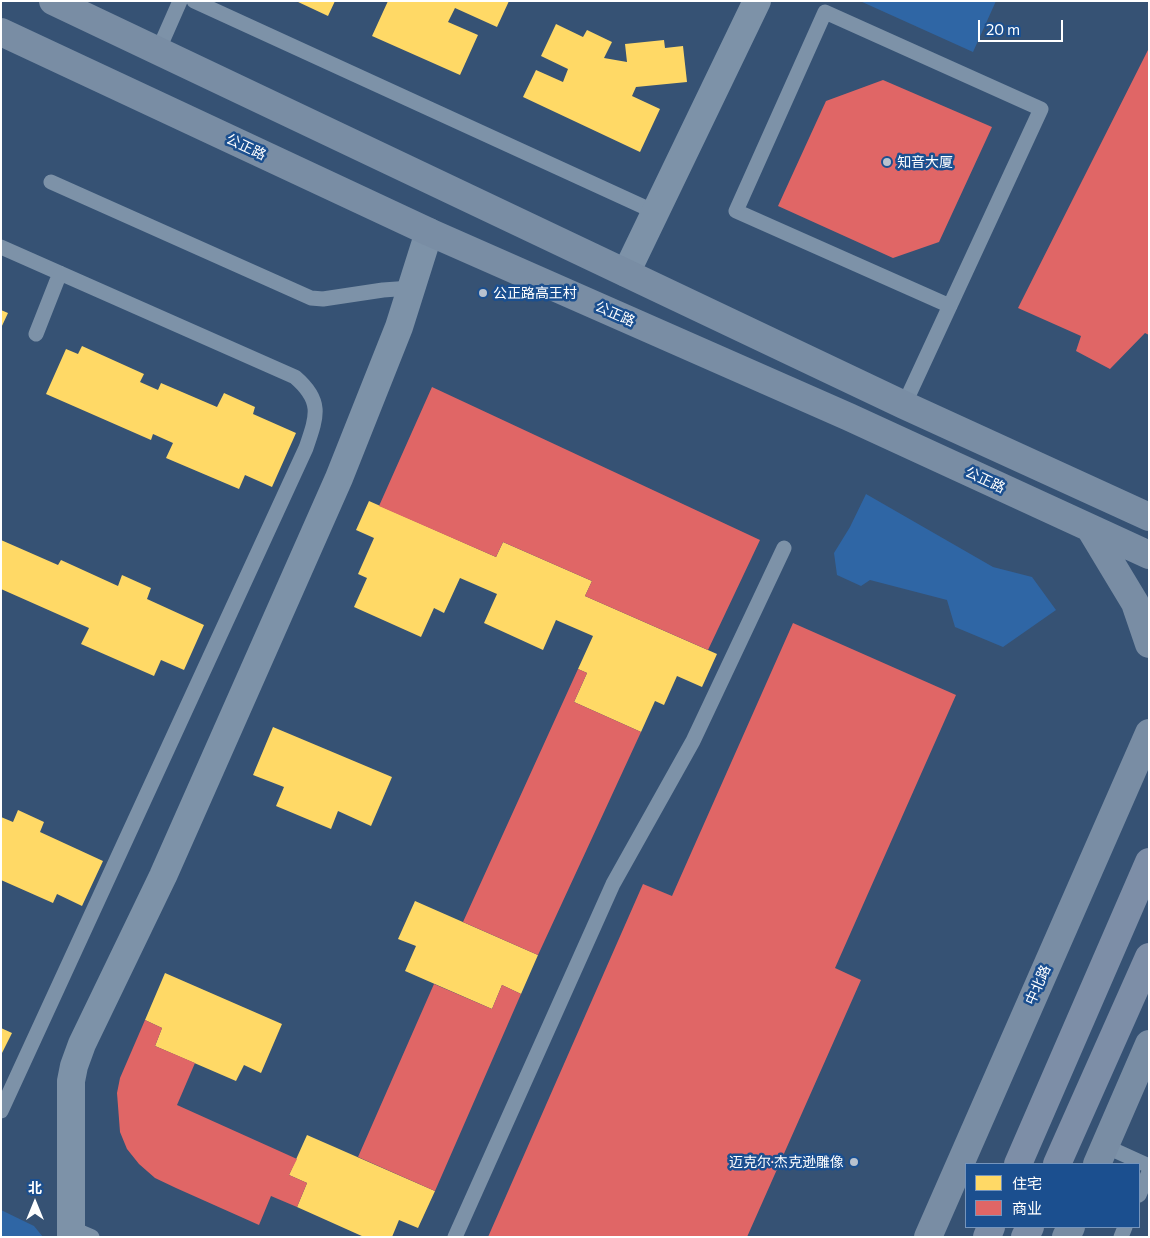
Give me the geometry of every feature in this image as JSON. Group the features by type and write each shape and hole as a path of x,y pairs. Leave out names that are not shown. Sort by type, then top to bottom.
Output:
{"main road":[{"path":"53,1 904,405 1136,503 1149,517"},
{"name":"公正路","path":"1,32 429,232 849,416 1091,530 1149,555"},
{"path":"1091,530 1135,603 1149,644"},
{"name":"中北路","path":"928,1237 1149,734"},
{"path":"1018,1163 1149,862"},
{"path":"1057,1163 1149,957"},
{"path":"1101,1155 1149,1044"}],"street":[{"path":"626,273 758,1"},
{"path":"78,1234 71,1081 74,1066 82,1044 163,876 335,487 399,327 429,232"}],"lane":[{"path":"158,51 180,1"},
{"path":"194,1 655,212"},
{"path":"904,405 950,306 1041,109 825,12 736,211 950,306"},
{"path":"52,182 311,298 323,299 411,288"},
{"path":"1,247 295,377 311,393 315,413 306,448 1,1111"},
{"path":"36,334 60,273"},
{"path":"455,1237 613,884 693,741 784,548"},
{"path":"1101,1155 1136,1163"},
{"path":"1140,1193 1149,1172"}],"shaded area":[{"path":"860,1 996,1 973,52"},
{"path":"866,494 993,567 1032,577 1056,610 1003,647 955,627 947,600 870,580 861,586 837,575 834,553 850,527"},
{"path":"1,1210 34,1226 43,1237 1,1237"}],"building: 住宅":[{"path":"296,1 335,1 328,16"},
{"path":"388,1 509,1 497,27 455,8 448,22 478,35 460,75 372,36"},
{"path":"556,24 583,37 587,30 612,42 604,58 627,62 625,44 664,40 665,48 683,46 687,82 636,87 632,96 660,109 640,152 523,97 536,70 563,82 568,69 541,56"},
{"path":"1,310 8,313 1,328"},
{"path":"82,346 144,374 140,382 158,390 161,383 217,407 224,393 255,407 253,414 296,433 272,487 245,475 239,489 166,458 173,443 153,434 151,440 46,394 66,349 78,354"},
{"path":"369,501 496,557 503,542 592,581 585,596 717,654 702,687 677,676 664,705 655,701 641,732 574,702 587,673 578,669 593,636 556,620 543,650 484,623 497,594 460,578 444,613 434,608 421,637 354,607 367,578 358,574 374,538 356,530"},
{"path":"1,540 58,565 61,560 118,586 122,575 151,588 147,599 204,625 184,670 161,660 154,676 81,644 89,628 1,589"},
{"path":"273,727 392,777 371,826 338,811 331,829 276,806 284,787 253,775"},
{"path":"18,810 44,822 40,832 103,861 82,906 57,894 53,903 1,880 1,817 13,822"},
{"path":"415,901 538,955 521,994 502,985 492,1009 405,971 416,946 398,939"},
{"path":"165,973 282,1024 261,1073 244,1065 236,1081 155,1046 162,1028 145,1020"},
{"path":"1,1028 12,1033 1,1055"},
{"path":"307,1135 435,1191 418,1228 399,1220 392,1237 364,1237 297,1207 307,1183 289,1175"}],"building: 商业":[{"path":"1149,48 1149,335 1145,333 1110,369 1076,351 1081,336 1018,308"},
{"name":"知音大厦","path":"883,80 992,127 939,242 893,258 778,206 826,101"},
{"path":"432,387 760,540 708,650 585,596 592,581 503,542 496,557 379,506"},
{"path":"793,623 956,695 835,968 861,980 747,1237 488,1237 643,884 672,896"},
{"path":"578,669 587,673 574,702 641,732 538,955 463,922"},
{"path":"434,984 492,1009 502,985 521,994 435,1191 358,1157"},
{"path":"145,1020 162,1028 155,1046 195,1063 177,1105 297,1159 289,1175 307,1183 297,1207 271,1196 259,1225 155,1178 139,1164 127,1149 120,1132 117,1093 120,1078"}],"place":[{"name":"知音大厦","path":"887,162"},
{"name":"公正路高王村","path":"483,293"},
{"name":"迈克尔·杰克逊雕像","path":"854,1162"}]}
